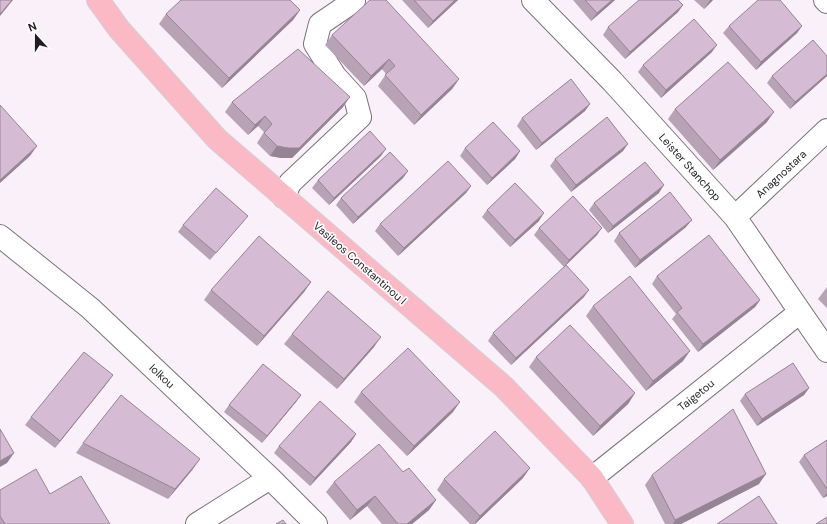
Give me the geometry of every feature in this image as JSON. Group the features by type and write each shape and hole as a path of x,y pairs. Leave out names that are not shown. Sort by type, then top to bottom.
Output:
{"main road":[{"name":"Vasileos Constantinou I","path":"98,0 119,29 217,140 504,387 592,478 622,524"}],"street":[{"name":"Leister Stanchop","path":"532,0 612,81 735,217 827,351"},
{"path":"284,197 290,182 360,117 355,98 335,76 315,44 320,24 354,1"},
{"name":"Anagnostara","path":"735,217 827,130"},
{"name":"Iolkou","path":"0,236 90,308 270,478 316,524"},
{"name":"Taigetou","path":"592,478 800,312"},
{"path":"197,524 270,478"}],"building":[{"path":"0,0 12,0 0,14"},
{"path":"181,0 290,0 300,10 229,78 166,14"},
{"path":"370,0 386,0 459,79 421,115 385,75 395,66 389,59 371,76 332,35"},
{"path":"414,0 455,0 433,21"},
{"path":"585,0 612,0 597,13"},
{"path":"639,0 678,0 683,5 630,52 608,27"},
{"path":"758,0 780,0 802,26 761,62 729,26"},
{"path":"694,19 717,45 666,90 643,65"},
{"path":"813,40 827,56 827,74 795,102 772,76"},
{"path":"298,49 350,97 299,148 288,148 277,146 264,133 272,124 265,116 255,125 232,102"},
{"path":"728,62 774,112 720,160 675,109"},
{"path":"571,79 590,104 542,143 522,118"},
{"path":"0,105 37,146 0,180"},
{"path":"607,117 628,144 576,185 555,159"},
{"path":"493,122 520,151 492,178 465,148"},
{"path":"370,131 386,149 334,198 318,180"},
{"path":"390,152 408,171 358,217 341,198"},
{"path":"448,161 471,186 404,248 380,224"},
{"path":"645,162 664,185 613,226 594,203"},
{"path":"515,183 544,213 515,240 487,210"},
{"path":"216,188 248,216 216,253 183,225"},
{"path":"670,192 692,220 640,260 619,233"},
{"path":"573,196 602,228 569,260 539,228"},
{"path":"709,235 760,300 703,344 677,312 682,308 657,276"},
{"path":"259,236 311,282 264,336 211,290"},
{"path":"566,265 589,290 516,358 493,333"},
{"path":"630,276 690,351 653,381 593,306"},
{"path":"328,291 381,337 344,379 292,334"},
{"path":"570,325 635,393 600,426 536,357"},
{"path":"408,348 460,402 414,446 361,392"},
{"path":"84,352 113,375 60,441 31,417"},
{"path":"793,363 809,388 762,419 745,394"},
{"path":"263,364 301,395 267,436 229,405"},
{"path":"121,395 200,459 175,489 83,443"},
{"path":"320,401 356,434 315,478 279,446"},
{"path":"733,409 766,474 675,520 652,475"},
{"path":"0,429 14,453 0,461"},
{"path":"495,431 530,468 480,516 444,479"},
{"path":"827,440 827,489 804,455"},
{"path":"379,444 403,472 409,468 436,500 407,524 398,524 375,496 357,510 334,482"},
{"path":"36,469 50,494 81,476 110,524 5,524 0,516 0,490"},
{"path":"759,496 777,524 717,524"},
{"path":"827,517 827,524 816,524"},
{"path":"283,520 286,524 276,524"}]}
